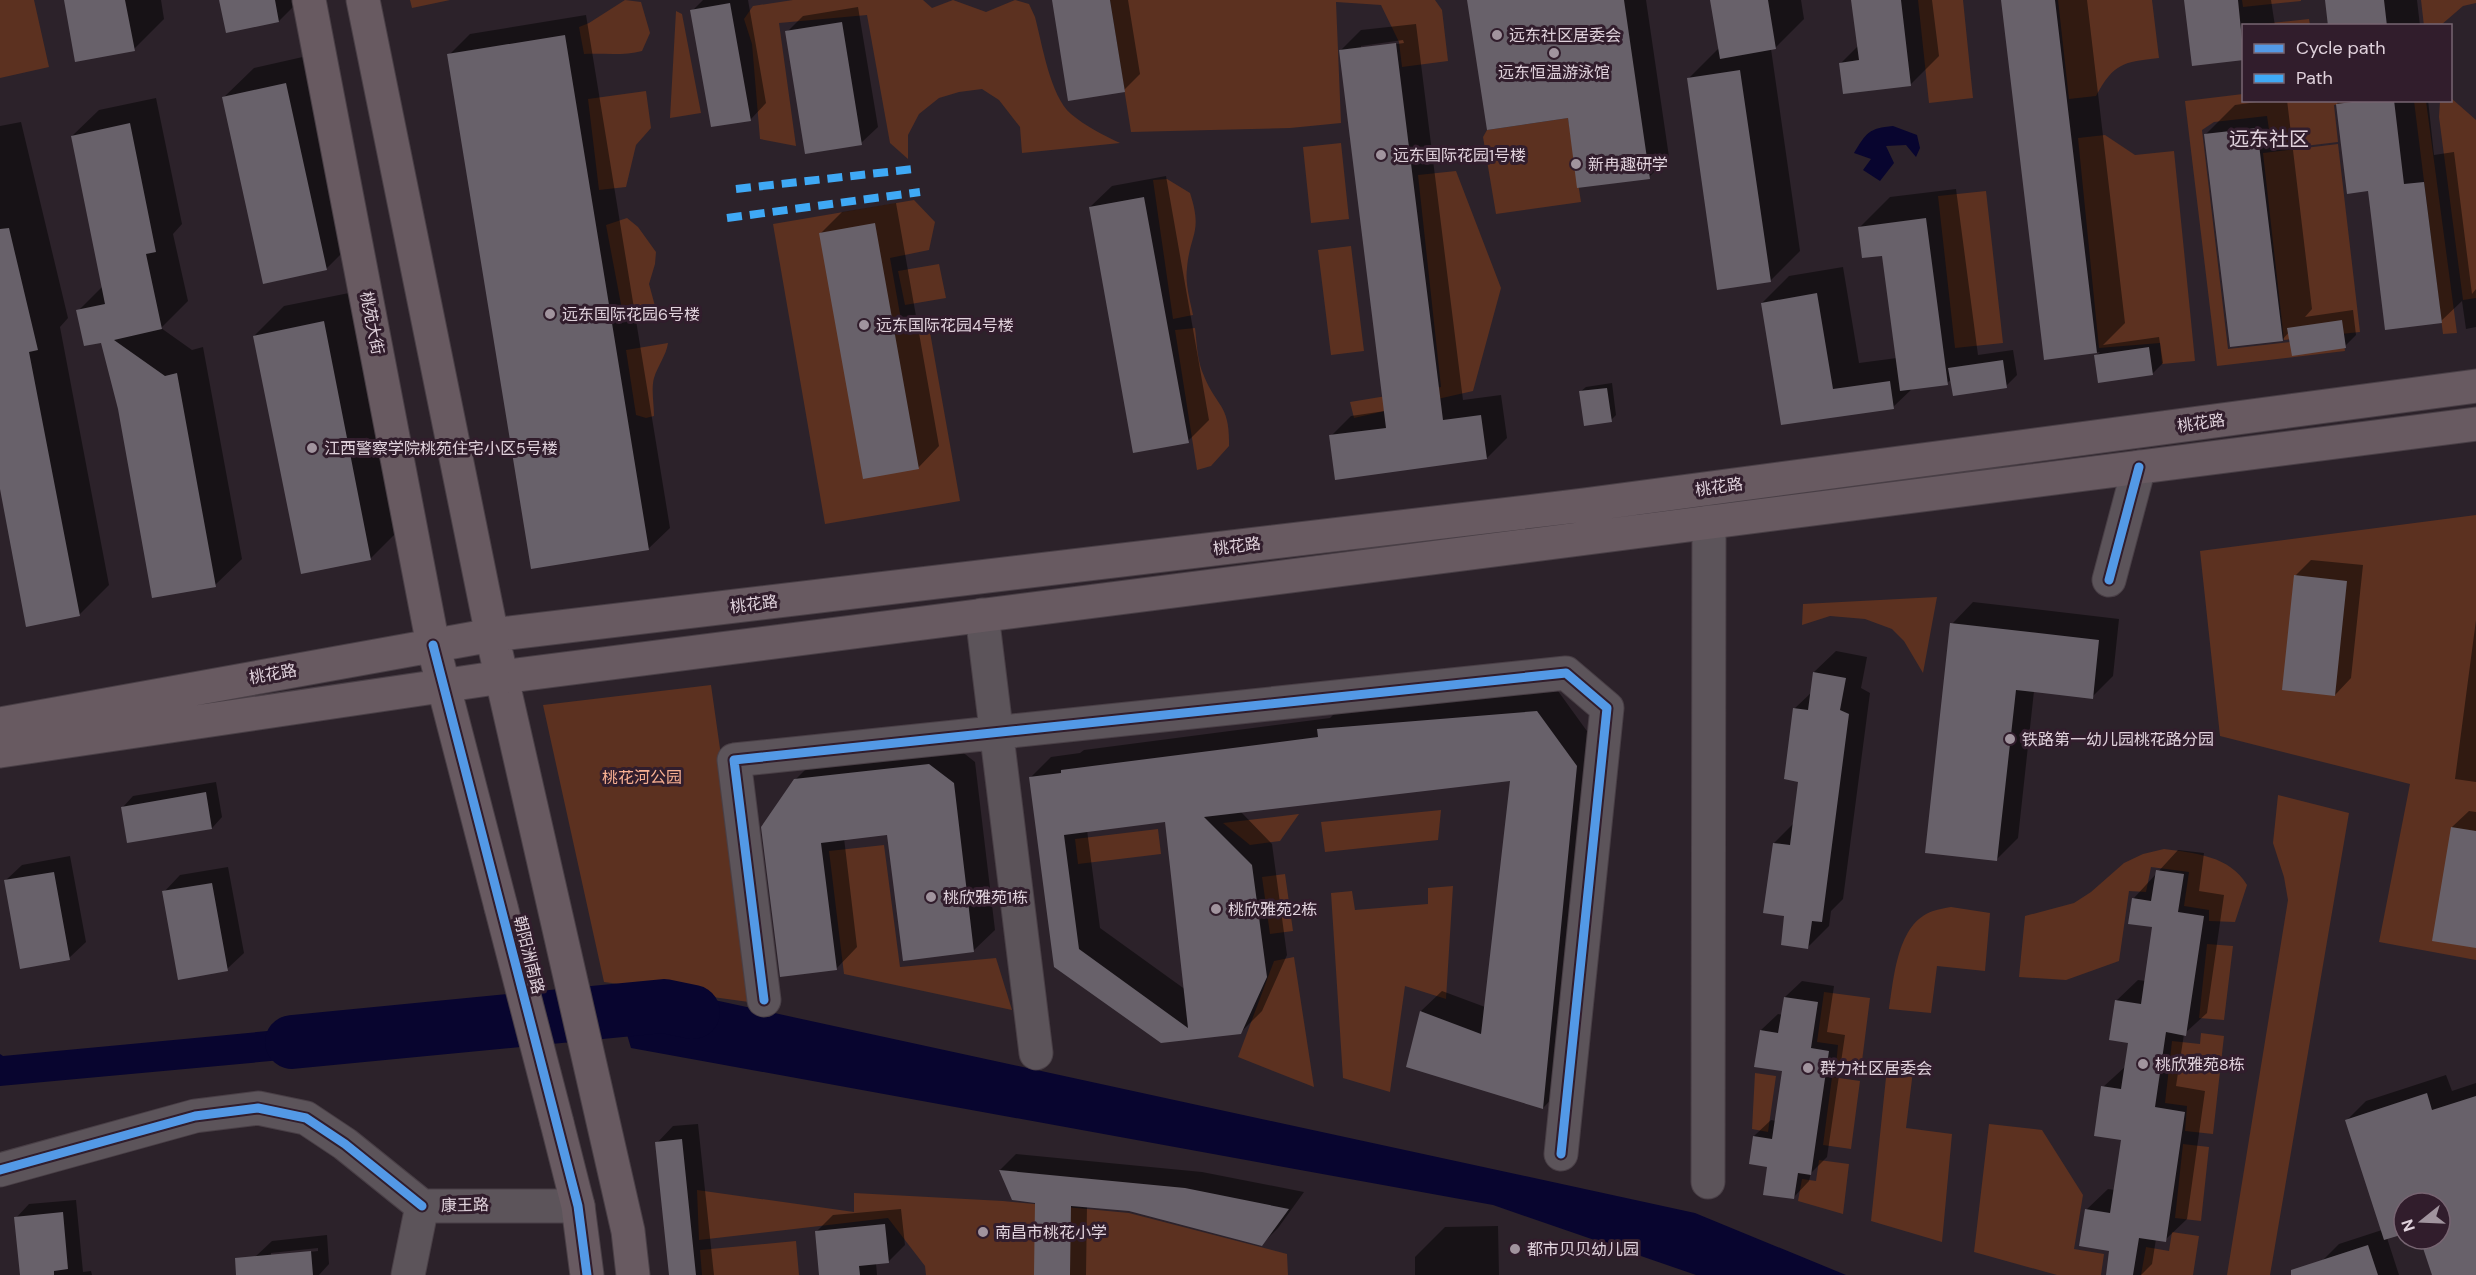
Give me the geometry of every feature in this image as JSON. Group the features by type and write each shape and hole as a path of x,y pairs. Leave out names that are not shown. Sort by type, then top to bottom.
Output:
{"main road":[{"name":"桃苑大街","path":"309,0 434,645"},
{"path":"363,0 492,635"},
{"name":"桃花路","path":"0,724 492,635 1573,506 2476,386"},
{"name":"桃花路","path":"0,751 502,677 2476,424"},
{"name":"朝阳洲南路","path":"492,635 628,1231 633,1275"},
{"name":"朝阳洲南路","path":"434,645 578,1206 587,1275"}],"street":[{"path":"2109,580 2139,467"},
{"path":"1708,1182 1709,522"},
{"path":"982,615 1036,1053"},
{"path":"764,1000 734,760 1566,673 1607,708 1561,1154"},
{"path":"0,1170 195,1116 258,1108 306,1118 345,1144 422,1206"},
{"name":"康王路","path":"408,1275 422,1206 578,1206"}],"green space":[{"path":"0,0 34,0 49,67 0,78"},
{"path":"410,0 450,0 412,8"},
{"path":"625,0 641,2 650,33 642,51 621,54 584,54 579,27"},
{"path":"793,0 923,0 932,8 953,0 986,12 1015,0 1029,4 1035,17 1052,82 1064,106 1082,122 1120,143 1022,153 1020,127 999,100 982,89 939,98 919,114 908,135 908,159 890,143 867,15 779,23 796,146 760,139 752,44 744,19 753,6"},
{"path":"1110,0 1435,0 1442,10 1448,61 1402,67 1399,42 1381,5 1336,2 1341,123 1290,128 1131,132"},
{"path":"1918,0 1963,0 1973,98 1929,103"},
{"path":"2058,0 2152,0 2159,58 2136,61 2121,66 2108,77 2096,96 2069,99"},
{"path":"2242,0 2301,0 2301,1 2243,7"},
{"path":"2421,0 2476,0 2476,3 2463,6 2442,24 2424,24"},
{"path":"676,11 682,14 701,113 670,118"},
{"path":"2309,19 2310,24 2262,24"},
{"path":"646,91 651,128 636,145 626,187 599,190 588,99"},
{"path":"2242,94 2242,102 2360,102 2334,105 2338,142 2272,150 2267,116 2214,122 2202,130 2228,349 2343,336 2345,351 2217,366 2185,101"},
{"path":"2452,99 2476,120 2476,298 2463,300 2439,117 2440,102 2452,102"},
{"path":"2414,102 2426,102 2457,333 2443,334"},
{"path":"1568,118 1581,202 1496,214 1483,137 1487,130"},
{"path":"2105,135 2135,155 2174,151 2195,361 2162,364 2160,343 2099,348 2078,138"},
{"path":"1341,143 1349,219 1311,223 1303,147"},
{"path":"2338,144 2360,332 2284,340 2263,153"},
{"path":"1456,171 1501,288 1473,391 1354,418 1350,402 1441,387 1418,175"},
{"path":"1167,179 1190,193 1196,225 1187,274 1193,315 1173,319 1153,180"},
{"path":"1986,191 2003,343 1955,348 1938,196"},
{"path":"914,200 935,222 929,250 890,258 902,325 928,321 960,501 825,524 773,224"},
{"path":"627,218 638,227 656,252 649,284 655,306 650,316 638,319 623,315 606,225"},
{"path":"1351,246 1364,351 1331,355 1318,250"},
{"path":"939,264 946,298 905,305 898,271"},
{"path":"1195,328 1200,364 1225,414 1229,432 1229,446 1211,466 1197,470 1175,330"},
{"path":"668,343 653,382 654,416 646,418 636,415 626,350"},
{"path":"2476,515 2476,960 2379,942 2410,784 2220,736 2200,551"},
{"path":"1937,597 1923,673 1904,641 1892,629 1865,619 1830,616 1802,625 1803,604"},
{"name":"桃花河公园","path":"711,685 756,1003 604,982 543,705"},
{"path":"2278,795 2349,813 2270,1275 2227,1275 2288,900 2284,877 2273,843"},
{"path":"1441,810 1438,840 1325,852 1321,822"},
{"path":"1299,814 1280,841 1250,845 1223,823"},
{"path":"1158,829 1161,854 1078,864 1075,839"},
{"path":"884,845 900,967 996,958 1012,1010 844,974 829,851"},
{"path":"2164,849 2211,858 2240,875 2247,885 2235,922 2209,921 2209,910 2184,906 2189,872 2151,867 2146,892 2129,891 2119,961 2066,980 2019,977 2025,916 2074,903 2091,892 2124,863 2143,854"},
{"path":"1285,874 1293,931 1270,934 1262,877"},
{"path":"1453,886 1446,999 1405,986 1390,1092 1343,1078 1331,893 1352,891 1355,910 1428,904 1428,888"},
{"path":"1951,907 1990,913 1985,971 1937,966 1931,1013 1889,1009 1899,953 1912,927 1921,917 1933,911"},
{"path":"2207,944 2233,946 2224,1020 2199,1018"},
{"path":"1294,957 1314,1087 1238,1057 1274,961"},
{"path":"1824,992 1870,998 1861,1069 1836,1065 1838,1045 1817,1042"},
{"path":"2201,1033 2224,1036 2213,1134 2185,1131 2187,1106 2165,1103 2172,1041 2200,1044"},
{"path":"1887,1068 1913,1071 1906,1128 1952,1134 1942,1242 1871,1221"},
{"path":"1755,1073 1776,1076 1768,1132 1752,1129"},
{"path":"1832,1077 1860,1081 1851,1149 1823,1145"},
{"path":"1989,1124 2042,1130 2083,1195 2074,1249 2104,1254 2101,1275 2057,1275 1974,1252"},
{"path":"2183,1144 2209,1147 2201,1221 2175,1218"},
{"path":"1819,1160 1849,1164 1843,1214 1798,1201 1802,1179 1816,1181"},
{"path":"697,1190 854,1212 854,1193 1003,1201 1129,1213 1287,1254 1288,1275 926,1275 925,1266 888,1218 699,1240"},
{"path":"2172,1232 2199,1236 2193,1275 2141,1275 2146,1247 2169,1251"},
{"path":"796,1241 799,1275 702,1275 700,1250"}],"shaded area":[{"path":"1893,126 1917,135 1920,148 1916,157 1906,145 1886,146 1894,163 1880,181 1863,170 1871,159 1854,153 1873,130"},
{"path":"659,988 1695,1213 1846,1275 1696,1275 1493,1205 631,1048 615,994"},
{"path":"364,1022 369,1052 0,1086 0,1054 3,1056"}],"building":[{"path":"64,0 125,0 135,51 75,62"},
{"path":"219,0 275,0 279,22 226,33"},
{"path":"1052,0 1110,0 1125,92 1068,101"},
{"name":"远东恒温游泳馆","path":"1467,0 1624,0 1650,179 1577,188 1568,118 1487,130"},
{"path":"1710,0 1768,0 1776,49 1720,59"},
{"path":"1851,0 1901,0 1911,86 1843,94 1839,63 1859,60"},
{"path":"2001,0 2055,0 2097,353 2044,360"},
{"path":"2184,0 2238,0 2242,60 2192,66"},
{"path":"2325,0 2384,0 2387,24 2328,24"},
{"path":"730,3 751,121 711,127 690,10"},
{"path":"842,22 862,145 805,154 785,31"},
{"name":"远东国际花园6号楼","path":"565,35 649,550 531,569 447,54"},
{"name":"远东国际花园1号楼","path":"1396,43 1443,420 1481,415 1487,459 1335,480 1329,435 1386,428 1339,50"},
{"path":"1740,70 1771,282 1717,290 1687,78"},
{"path":"286,83 327,270 263,284 222,97"},
{"path":"2394,102 2404,184 2424,182 2442,323 2385,330 2368,191 2347,194 2336,104"},
{"path":"130,123 156,252 146,254 162,329 114,340 165,376 177,373 216,587 152,598 118,409 101,343 84,346 76,310 105,304 71,136"},
{"path":"2257,128 2283,341 2230,347 2204,134"},
{"path":"1144,197 1189,443 1133,453 1089,207"},
{"path":"1926,218 1948,385 1900,391 1882,256 1862,258 1858,227"},
{"name":"远东国际花园4号楼","path":"875,223 919,469 863,479 819,233"},
{"path":"9,228 38,350 29,352 80,616 26,627 0,489 0,229"},
{"path":"1817,293 1833,389 1890,381 1894,409 1781,425 1761,303"},
{"path":"2342,320 2346,348 2292,356 2287,328"},
{"name":"江西警察学院桃苑住宅小区5号楼","path":"324,321 371,560 301,574 253,336"},
{"path":"2149,347 2153,375 2098,383 2094,355"},
{"path":"2003,360 2007,388 1953,396 1948,368"},
{"path":"1607,388 1612,422 1584,426 1579,391"},
{"path":"2294,575 2347,581 2335,696 2282,690"},
{"path":"1950,623 2099,640 2093,699 2016,690 1997,861 1925,853"},
{"path":"1813,672 1846,678 1840,710 1849,714 1822,922 1812,921 1808,949 1781,945 1784,916 1763,913 1773,843 1790,845 1798,782 1784,779 1793,708 1808,710"},
{"path":"1537,711 1577,766 1543,1109 1406,1067 1420,1011 1481,1034 1510,781 1204,817 1252,865 1267,977 1241,1034 1161,1043 1054,967 1029,777 1061,773 1061,770 1318,737 1317,729","holes":["1165,822 1188,1028 1079,949 1064,835"]},
{"name":"桃欣雅苑1栋","path":"929,764 954,783 974,952 903,961 887,835 821,843 837,970 780,977 761,827 794,779"},
{"path":"206,792 212,829 127,843 121,807"},
{"path":"2451,827 2476,831 2476,948 2432,941"},
{"name":"桃欣雅苑8栋","path":"2156,870 2184,874 2178,912 2204,916 2186,1036 2166,1032 2155,1107 2185,1112 2166,1242 2139,1238 2133,1275 2106,1275 2109,1251 2079,1246 2085,1209 2110,1213 2121,1140 2094,1136 2101,1086 2121,1089 2128,1043 2109,1040 2115,1000 2141,1004 2152,927 2128,924 2132,898 2151,901"},
{"path":"54,872 70,960 20,969 4,880"},
{"path":"212,883 228,971 178,980 162,891"},
{"path":"1784,997 1818,1002 1811,1048 1829,1051 1811,1175 1798,1173 1794,1199 1763,1195 1767,1167 1749,1164 1753,1136 1772,1139 1782,1071 1754,1067 1760,1030 1778,1033"},
{"path":"2427,1093 2432,1110 2476,1096 2476,1275 2432,1275 2424,1251 2452,1251 2452,1191 2392,1191 2392,1238 2384,1240 2345,1120"},
{"path":"682,1139 696,1275 669,1275 655,1142"},
{"path":"999,1170 1185,1188 1289,1209 1262,1246 1129,1211 1071,1206 1070,1275 1034,1275 1035,1203 1012,1200"},
{"path":"63,1212 68,1269 54,1271 54,1275 20,1275 14,1217"},
{"path":"885,1224 889,1263 859,1266 860,1275 819,1275 815,1231"},
{"path":"2368,1245 2378,1275 2291,1275 2291,1270"},
{"path":"311,1251 313,1275 236,1275 235,1258"}],"waterway":[{"path":"292,1042 664,1006 693,1012"}],"marked path":[{"path":"736,189 914,169"},
{"path":"727,218 920,192"}],"cycle path":[{"path":"2109,580 2139,467"},
{"path":"433,645 578,1206 587,1275"},
{"path":"764,1000 734,760 1566,673 1607,708 1561,1154"},
{"path":"0,1170 195,1116 258,1108 306,1118 345,1144 422,1206"}],"place":[{"name":"远东社区居委会","path":"1497,35"},
{"name":"远东恒温游泳馆","path":"1554,53"},
{"name":"远东国际花园1号楼","path":"1381,155"},
{"name":"新冉趣研学","path":"1576,164"},
{"name":"远东国际花园6号楼","path":"550,314"},
{"name":"远东国际花园4号楼","path":"864,325"},
{"name":"江西警察学院桃苑住宅小区5号楼","path":"312,448"},
{"name":"铁路第一幼儿园桃花路分园","path":"2010,739"},
{"name":"桃欣雅苑1栋","path":"931,897"},
{"name":"桃欣雅苑2栋","path":"1216,909"},
{"name":"桃欣雅苑8栋","path":"2143,1064"},
{"name":"群力社区居委会","path":"1808,1068"},
{"name":"南昌市桃花小学","path":"983,1232"},
{"name":"都市贝贝幼儿园","path":"1515,1249"}],"district":[{"name":"远东社区","path":"2269,139"}]}
